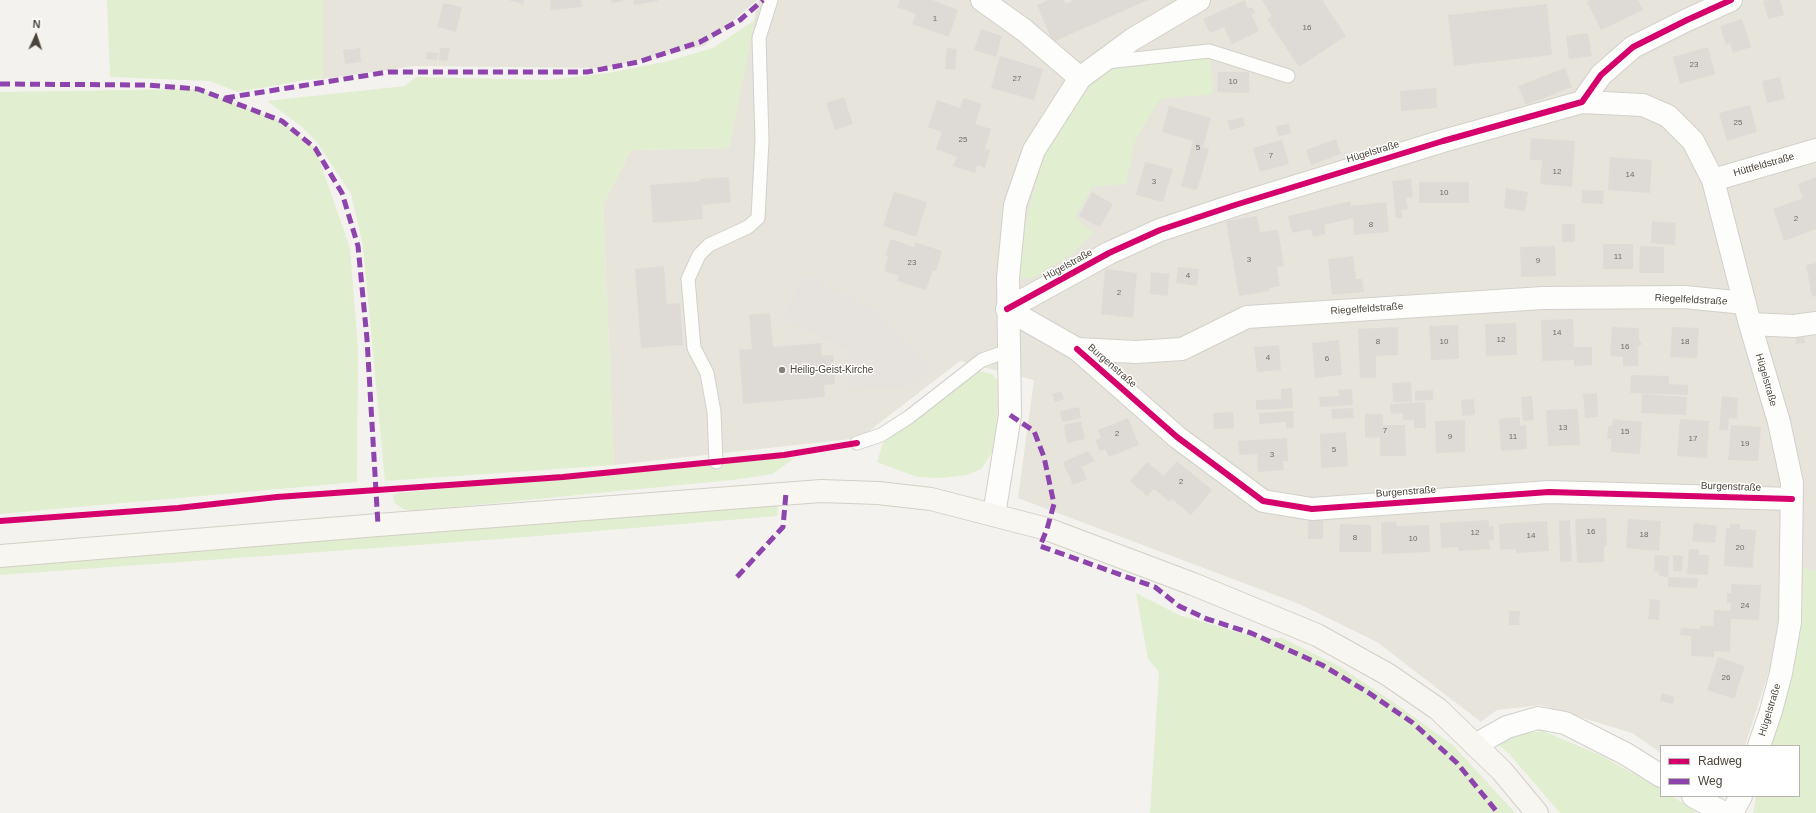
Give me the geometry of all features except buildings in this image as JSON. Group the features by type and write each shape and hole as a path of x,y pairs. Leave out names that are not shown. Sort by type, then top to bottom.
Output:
{"main road":[{"path":"0,556 370,525 821,491 878,493 931,499 1047,529 1193,584 1317,635 1387,674 1438,709 1502,771 1537,813"}],"street":[{"path":"982,0 1024,30 1080,78"},
{"path":"994,515 1010,415 1007,309 1008,278 1016,205 1034,150 1080,78 1133,39 1199,0"},
{"path":"1582,102 1601,75 1633,47 1731,0"},
{"name":"Hügelstraße","path":"1007,309 1109,253 1160,230 1235,205 1443,141 1582,102 1643,105 1668,116 1693,141 1713,180 1750,324 1779,422 1792,483 1790,622 1781,673 1771,711 1759,745"},
{"name":"Hüttfeldstraße","path":"1713,180 1816,150"},
{"name":"Riegelfeldstraße","path":"1007,309 1077,349 1136,352 1182,349 1248,317 1336,310 1543,298 1684,297 1745,303"},
{"path":"1750,324 1794,326 1816,323"},
{"name":"Burgenstraße","path":"1077,349 1177,437 1263,501 1312,509 1549,492 1792,499"},
{"path":"1475,745 1507,727 1538,718 1565,723 1626,754 1660,775"},
{"path":"1695,797 1724,813"},
{"path":"1732,813 1740,797"}],"lane":[{"path":"716,462 714,412 707,373 694,348 688,279 699,255 709,245 748,227 758,218 762,140 759,38 770,0"},
{"path":"1100,63 1209,51 1288,76"},
{"path":"858,443 881,435 909,417 982,360 1008,351"}],"shaded area":[{"path":"323,0 757,0 704,46 604,68 414,66 323,79"},
{"path":"758,0 1816,0 1816,571 1782,565 1779,640 1745,745 1660,745 1660,752 1632,733 1541,705 1497,710 1481,722 1377,642 1299,604 1018,498 1034,380 960,361 860,438 614,465 603,204 631,150 729,148"},
{"path":"803,274 880,313 932,365 905,389 849,390 847,350 781,318"}],"green space":[{"path":"107,0 323,0 323,79 305,80 238,92 210,81 110,77"},
{"path":"755,20 729,148 631,150 603,204 614,465 385,481 363,246 351,194 316,141 301,126 267,101 405,86 416,77 549,80 608,73 668,61 713,48"},
{"path":"1210,58 1213,94 1160,99 1135,141 1126,184 1092,187 1075,218 1093,232 1074,253 1032,278 1019,278 1026,219 1041,164 1061,122 1094,82 1108,68"},
{"path":"198,89 282,121 315,148 350,248 358,347 357,482 0,514 0,92"},
{"path":"979,371 992,374 1001,384 993,451 981,469 967,475 942,478 917,477 877,462 883,443"},
{"path":"794,458 773,474 732,480 414,511 403,509 394,502 393,496 398,493 716,462"},
{"path":"774,504 778,507 777,516 501,539 0,575 0,563"},
{"path":"1801,568 1816,571 1816,813 1753,813 1756,797 1800,797 1800,745 1769,745"},
{"path":"1136,593 1179,615 1255,637 1282,638 1339,666 1393,702 1454,746 1515,813 1150,813 1159,672 1148,659"},
{"path":"1543,731 1600,755 1660,788 1660,797 1673,797 1697,813 1560,813 1511,756 1498,744 1511,735"}],"marked path":[{"path":"225,98 388,72 587,72 638,62 700,42 740,20 763,0"},
{"path":"0,84 146,85 198,89 282,121 315,148 342,193 358,246 367,339 378,525"},
{"path":"1010,415 1034,431 1044,457 1054,504 1047,529 1040,546 1155,587 1179,606 1207,619 1251,633 1322,665 1369,693 1413,723 1457,763 1498,813"},
{"path":"737,577 783,527 786,493"}],"cycle path":[{"path":"1007,309 1109,253 1160,230 1235,205 1443,141 1582,102 1601,75 1633,47 1731,0"},
{"path":"1077,349 1177,437 1263,501 1312,509 1549,492 1792,499"},
{"path":"0,521 178,508 277,497 563,477 784,455 857,443"}],"place":[{"name":"Heilig-Geist-Kirche","path":"782,370"}]}
